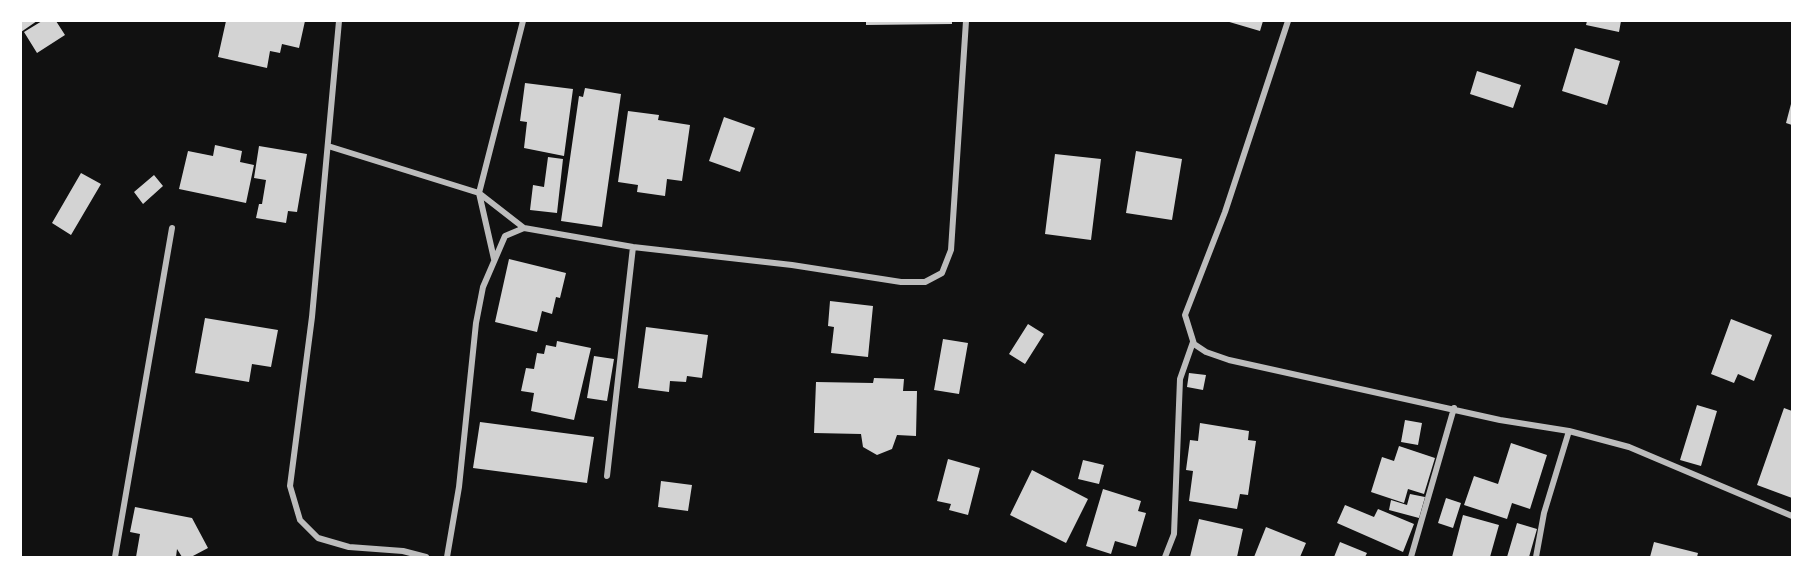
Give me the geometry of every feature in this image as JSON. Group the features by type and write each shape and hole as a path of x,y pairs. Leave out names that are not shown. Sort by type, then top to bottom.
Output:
{"street":[{"path":"339,21 312,317 290,486 300,520 318,538 349,547 403,551 426,557"},
{"path":"495,260 479,193 523,21"},
{"path":"328,146 479,193 524,228 633,247 792,265 901,282 925,282 942,273 951,250 956,204 957,138 966,21"},
{"path":"1288,21 1225,212 1185,315 1193,341 1206,352 1230,360 1500,420 1569,431 1629,447 1792,516"},
{"path":"115,557 172,228"},
{"path":"447,557 459,487 476,323 483,286 505,236 524,228"},
{"path":"607,476 633,247"},
{"path":"1165,557 1174,534 1180,379 1193,341"},
{"path":"1411,557 1454,408"},
{"path":"1536,557 1544,513 1569,431"}],"building":[{"path":"21,21 37,21 21,32"},
{"path":"42,21 56,21 65,35 37,53 24,32"},
{"path":"226,21 305,21 299,48 282,44 280,53 270,51 267,68 218,57"},
{"path":"866,21 952,21 952,24 866,25"},
{"path":"1226,21 1263,21 1260,31"},
{"path":"1587,21 1621,21 1619,32 1586,25"},
{"path":"1575,48 1620,61 1607,105 1562,91"},
{"path":"1477,71 1521,85 1513,108 1470,94"},
{"path":"525,83 573,89 564,156 524,148 527,122 520,121"},
{"path":"585,88 621,94 602,227 561,221 579,96 583,97"},
{"path":"1792,104 1792,125 1786,123"},
{"path":"628,111 659,115 658,120 690,125 682,181 667,179 665,196 637,192 638,185 618,182"},
{"path":"724,117 755,128 740,172 709,161"},
{"path":"215,145 242,151 240,162 254,165 246,203 179,189 188,151 213,156"},
{"path":"259,146 307,154 297,212 288,211 286,223 256,218 259,204 262,204 266,180 254,178"},
{"path":"1136,151 1182,159 1172,220 1126,213"},
{"path":"1055,154 1101,159 1091,240 1045,234"},
{"path":"548,157 563,159 557,213 530,210 533,185 544,187"},
{"path":"81,173 101,184 71,235 52,223"},
{"path":"154,175 163,186 143,204 134,192"},
{"path":"509,259 566,273 560,298 556,297 552,314 542,311 537,332 495,322"},
{"path":"830,301 873,306 868,357 831,353 834,327 828,326"},
{"path":"205,318 278,330 271,367 252,364 249,382 195,373"},
{"path":"1731,319 1772,335 1754,381 1738,374 1734,383 1711,374"},
{"path":"1028,324 1044,334 1025,364 1009,354"},
{"path":"646,327 708,335 702,378 687,376 686,382 670,381 669,392 638,388"},
{"path":"943,339 968,343 959,394 934,390"},
{"path":"557,341 591,348 574,420 531,411 534,393 521,391 526,368 534,369 537,353 544,354 546,345 556,347"},
{"path":"594,356 614,359 607,401 587,398"},
{"path":"1189,373 1206,375 1203,390 1187,387"},
{"path":"874,378 904,379 903,391 917,391 916,436 897,435 892,449 877,455 863,447 861,434 814,433 816,382 873,383"},
{"path":"1697,405 1717,411 1701,466 1680,460"},
{"path":"1784,408 1792,411 1792,498 1757,485"},
{"path":"1405,420 1422,423 1418,445 1401,442"},
{"path":"480,422 594,437 587,483 473,468"},
{"path":"1200,423 1249,431 1248,440 1256,441 1248,495 1240,494 1237,509 1189,501 1193,471 1186,470 1190,440 1198,441"},
{"path":"1511,443 1547,455 1530,509 1512,503 1507,519 1464,505 1474,476 1498,484"},
{"path":"1399,446 1435,458 1424,494 1408,489 1404,503 1371,492 1382,457 1394,461"},
{"path":"948,459 980,468 968,515 949,510 951,504 937,501"},
{"path":"1083,460 1104,465 1099,484 1078,479"},
{"path":"1032,470 1088,499 1066,543 1010,515"},
{"path":"661,481 692,485 688,511 658,507"},
{"path":"1103,489 1141,501 1138,511 1146,513 1136,547 1115,541 1111,554 1086,546"},
{"path":"1410,494 1425,497 1419,518 1389,510 1391,500 1407,505"},
{"path":"1446,498 1461,503 1453,528 1438,523"},
{"path":"1345,505 1374,517 1378,509 1414,524 1403,552 1337,523"},
{"path":"135,507 192,518 208,548 191,557 182,557 177,549 176,557 136,557 140,534 130,532"},
{"path":"1463,515 1499,525 1490,557 1452,557"},
{"path":"1199,519 1243,529 1237,557 1190,557"},
{"path":"1517,523 1537,529 1529,557 1507,557"},
{"path":"1266,527 1306,543 1300,557 1254,557"},
{"path":"1340,542 1367,553 1365,557 1334,557"},
{"path":"1654,542 1698,553 1697,557 1650,557"}]}
